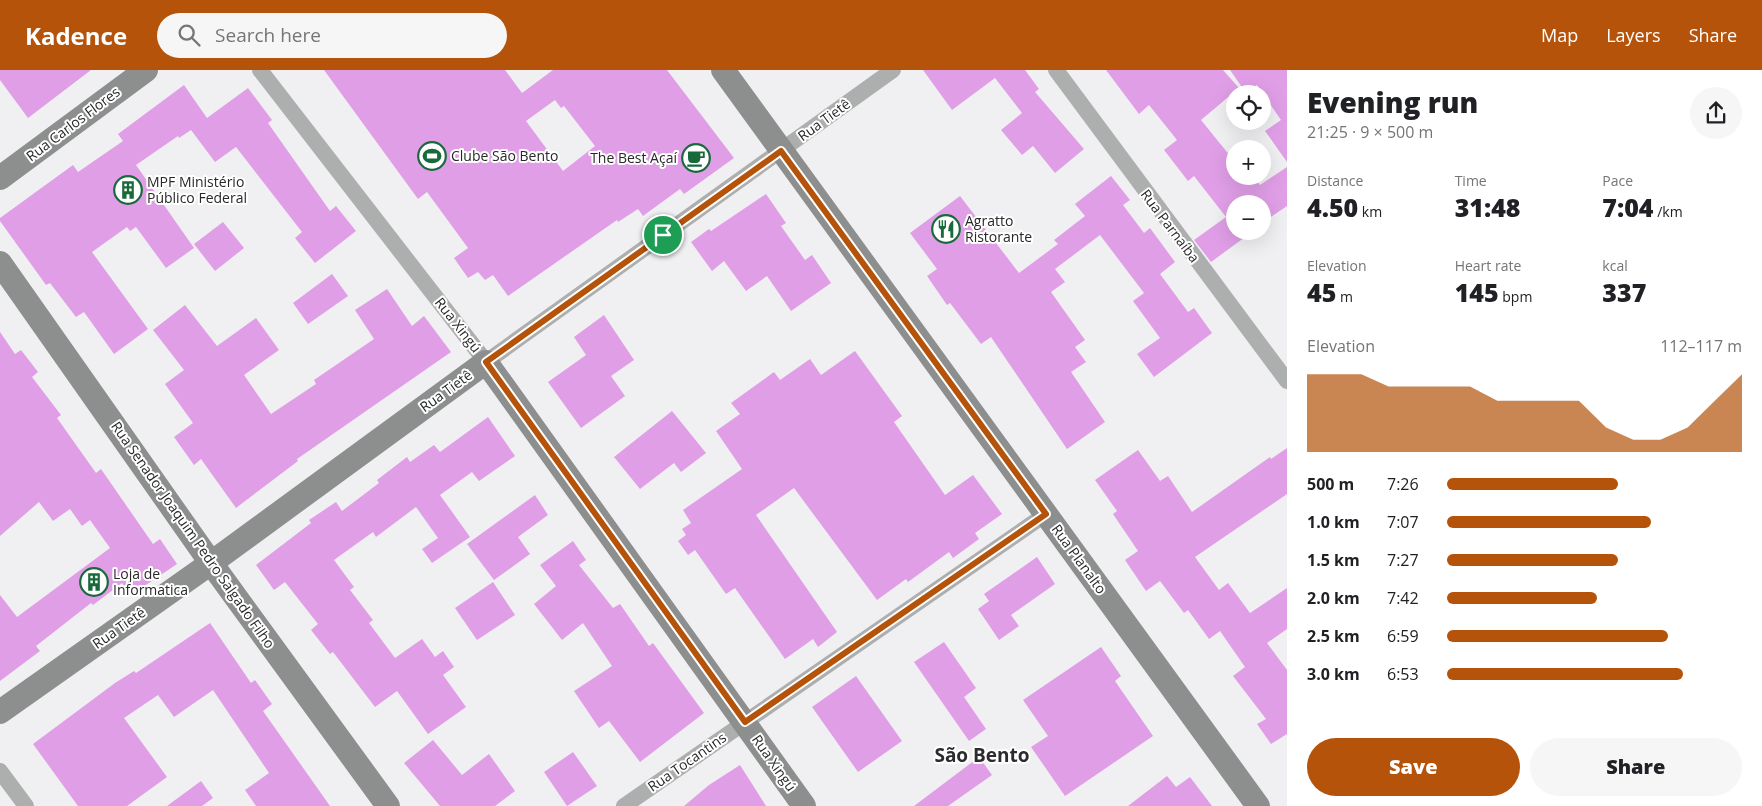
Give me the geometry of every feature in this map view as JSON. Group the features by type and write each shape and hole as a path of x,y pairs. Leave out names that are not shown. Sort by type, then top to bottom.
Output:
{"main road":[{"name":"Rua Carlos Flores","path":"0,178 146,70"},
{"name":"Rua Planalto","path":"723,70 1258,806"},
{"name":"Rua Senador Joaquim Pedro Salgado Filho","path":"0,263 211,564 388,806"},
{"name":"Rua Tietê","path":"0,712 211,564 486,362"},
{"name":"Rua Xingú","path":"486,362 804,806"}],"street":[{"name":"Rua Xingú","path":"260,70 486,362"},
{"name":"Rua Tietê","path":"486,362 893,70"},
{"name":"Rua Parnaíba","path":"1056,70 1287,381"},
{"name":"Rua Tocantins","path":"624,806 1046,514"},
{"path":"0,771 26,806"}],"building":[{"path":"0,70 91,70 28,118 0,80"},
{"path":"324,70 505,70 522,93 553,70 667,70 734,158 684,194 680,189 643,216 638,209 618,222 617,220 508,296 493,275 485,280 478,272 468,278 454,258 468,248 427,192 418,199","holes":["555,100 561,108 564,106 595,146 563,171 526,121"]},
{"path":"923,70 1025,70 1039,89 1035,92 1084,149 1055,173 1033,146 1022,155 1001,130 1022,113 995,78 952,110"},
{"path":"1106,70 1223,70 1236,85 1226,85 1226,99 1201,120 1226,151 1226,185 1271,185 1271,178 1287,167 1287,206 1271,217 1271,195 1226,195 1226,217 1194,176 1188,181 1164,150 1177,140 1149,105 1139,114"},
{"path":"1230,70 1287,70 1287,162 1265,131 1271,130 1271,127 1281,120 1271,105 1271,85 1240,85"},
{"path":"184,85 207,118 248,88 272,120 268,123 330,211 336,206 356,231 315,263 295,238 302,232 236,147 215,162 191,130 179,138 178,136 136,165 194,248 166,268 136,227 130,231 127,227 92,252 148,329 114,354 84,312 76,317 50,283 46,285 0,221 0,218 73,165 78,172 123,141 118,134"},
{"path":"1111,176 1130,200 1123,205 1144,233 1150,228 1175,262 1160,274 1188,312 1194,308 1212,333 1154,377 1137,354 1160,338 1133,301 1144,293 1100,235 1055,269 1065,282 1051,292 1085,340 1075,347 1086,362 1071,372 1105,422 1067,449 991,337 981,344 950,303 947,305 927,276 937,269 910,233 960,196 1019,273 1058,244 1054,240 1085,216 1075,204"},
{"path":"766,194 786,223 781,226 805,260 812,255 831,283 791,311 767,276 746,291 724,261 712,271 691,242 709,229 711,231"},
{"path":"1226,217 1226,240 1241,240 1211,262 1194,240"},
{"path":"223,222 244,248 215,271 194,244"},
{"path":"332,274 348,296 308,324 293,303"},
{"path":"387,289 412,326 424,316 451,352 297,459 298,461 236,508 201,459 194,465 174,437 193,423 165,384 184,370 153,330 185,305 217,346 256,318 279,350 244,375 271,414 316,384 314,380 374,339 355,310"},
{"path":"604,315 634,360 611,376 625,396 581,428 548,382 586,355 574,337"},
{"path":"0,332 15,354 21,350 38,372 32,377 61,415 57,418 96,473 101,469 153,544 160,539 177,564 131,595 122,583 93,605 91,603 36,646 40,651 0,681 0,595 17,617 110,548 90,520 82,526 70,509 53,521 39,502 0,536"},
{"path":"855,351 902,416 894,422 945,495 973,475 1002,514 975,533 979,539 953,558 949,552 908,582 906,579 877,600 794,488 756,515 837,632 818,647 813,639 785,659 735,588 726,594 695,550 688,555 678,541 686,535 682,529 691,523 683,510 742,469 716,431 740,414 731,403 774,372 780,380 810,359 821,375"},
{"path":"672,411 706,453 681,472 674,463 640,489 614,457"},
{"path":"488,417 515,456 479,481 472,472 440,495 470,537 432,563 422,549 438,538 416,507 376,537 373,532 334,560 354,587 350,590 373,620 369,623 395,658 422,639 435,657 443,651 454,667 443,675 466,707 428,734 397,691 375,707 333,652 330,654 311,630 318,624 285,582 274,590 256,565 311,523 309,520 336,502 342,511 379,483 377,480 407,457 410,462 434,445 440,452"},
{"path":"1287,448 1287,494 1195,557 1219,590 1228,583 1250,613 1287,588 1287,629 1267,643 1287,670 1287,734 1271,744 1257,724 1266,719 1233,676 1245,667 1220,631 1209,639 1188,610 1184,613 1160,581 1146,591 1125,560 1138,551 1113,514 1117,511 1095,480 1138,450 1160,481 1168,476 1192,512 1270,457 1271,459"},
{"path":"535,495 548,515 518,537 530,554 494,580 467,544"},
{"path":"573,541 586,560 579,565 613,608 620,604 649,646 653,643 704,713 640,762 609,721 599,728 574,691 612,666 583,623 562,640 534,604 556,586 540,565"},
{"path":"1037,557 1055,584 1011,615 1019,626 999,640 978,609 989,601 984,594"},
{"path":"493,582 515,615 477,640 455,608"},
{"path":"210,623 251,683 255,680 272,704 263,711 330,806 256,806 245,790 269,773 213,690 174,717 158,695 124,718 167,777 127,806 78,806 33,744 115,683 134,671 136,673"},
{"path":"944,642 976,688 964,697 986,729 969,741 914,662"},
{"path":"1101,647 1121,676 1115,681 1153,736 1065,796 1031,747 1048,736 1023,700"},
{"path":"856,676 902,741 858,772 812,707"},
{"path":"433,740 462,775 489,754 515,791 495,806 440,806 404,763"},
{"path":"573,752 597,786 567,806 544,772"},
{"path":"979,757 992,775 948,806 914,806"},
{"path":"740,765 766,806 684,806 709,785"},
{"path":"1167,776 1176,787 1190,777 1212,806 1128,806"},
{"path":"201,781 213,798 202,806 167,806"}],"place":[{"name":"Clube São Bento","path":"432,156"},
{"name":"The Best Açaí","path":"696,158"},
{"name":"MPF Ministério Público Federal","path":"128,190"},
{"name":"Agratto Ristorante","path":"946,229"},
{"name":"Loja de Informatica","path":"94,582"}],"district":[{"name":"São Bento","path":"982,755"}],"route":[{"path":"781,151 1046,514 745,722 486,362 663,235 781,151"}]}
